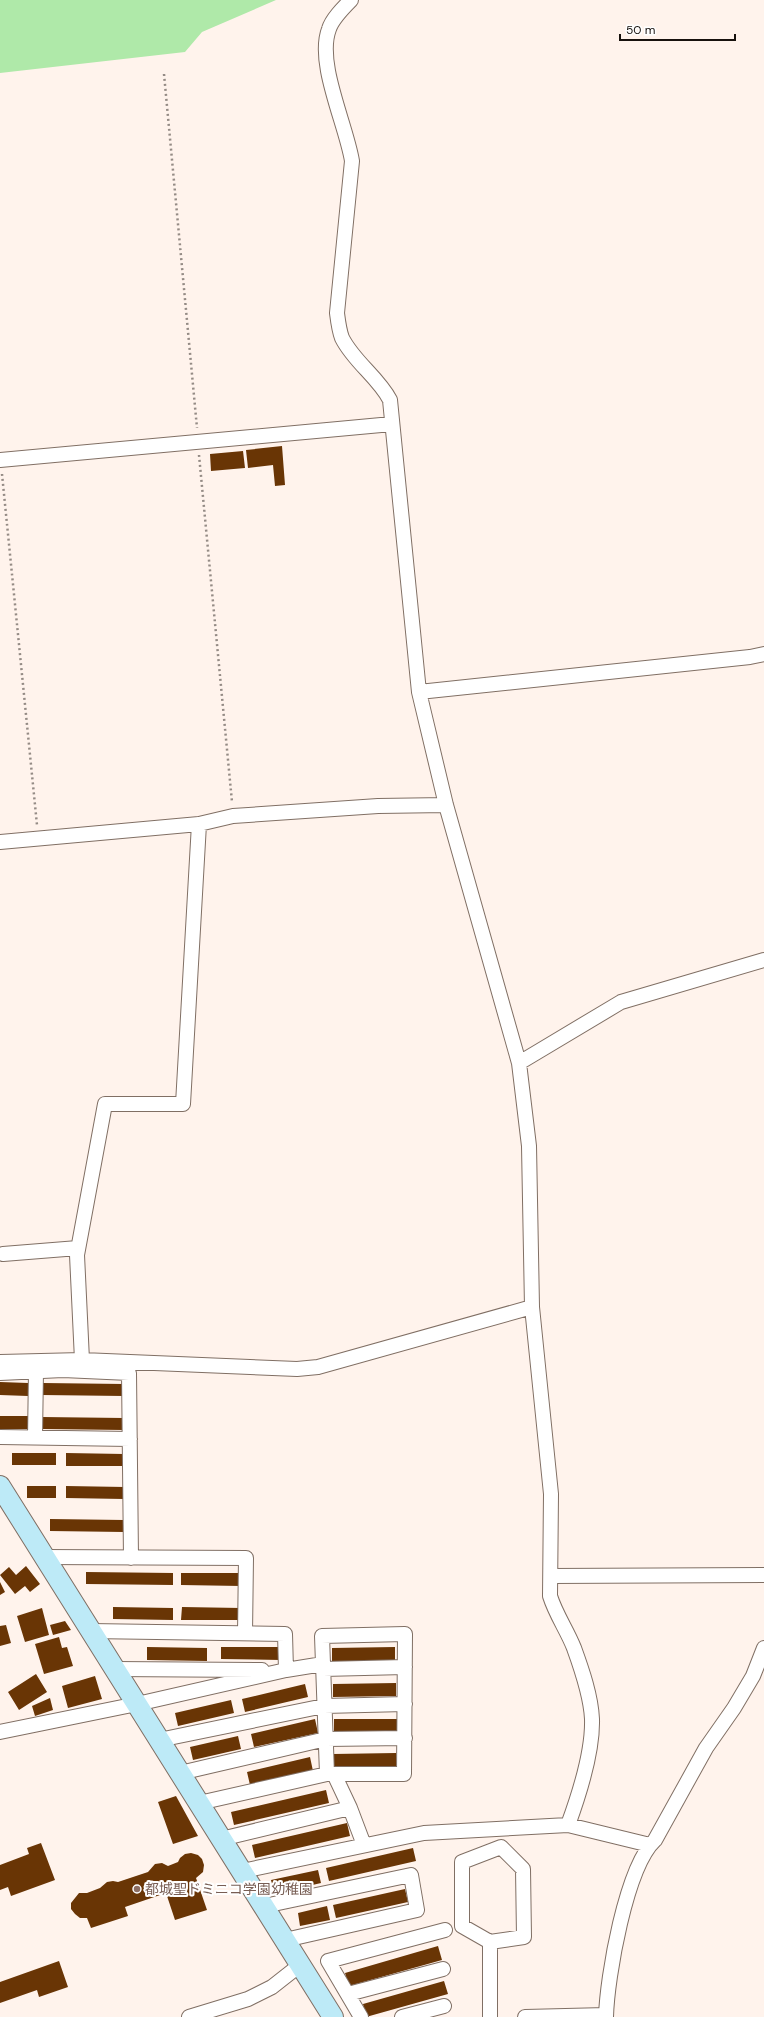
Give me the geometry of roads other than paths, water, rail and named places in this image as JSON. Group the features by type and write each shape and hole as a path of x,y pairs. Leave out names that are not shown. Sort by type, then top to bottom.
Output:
{"street":[{"path":"351,0 329,29 325,50 328,73 348,140 352,161 337,313 342,337 350,350 384,389 390,400 419,692 446,805 519,1063 529,1146 532,1307 551,1494 550,1596 555,1612 574,1647 585,1681 592,1719 590,1747 568,1825"},
{"path":"0,460 392,424"},
{"path":"419,692 750,657 764,654"},
{"path":"0,842 199,824 233,816 378,806 446,805"},
{"path":"82,1360 77,1255 105,1104 183,1104 199,824"},
{"path":"519,1063 621,1002 764,960"},
{"path":"3,1254 78,1248"},
{"path":"0,1362 82,1360 297,1369 318,1367 532,1307"},
{"path":"0,1373 62,1370 129,1373 131,1558"},
{"path":"35,1437 36,1371"},
{"path":"0,1437 130,1438"},
{"path":"0,1486 333,2017"},
{"path":"44,1557 246,1558 245,1633"},
{"path":"551,1576 764,1576"},
{"path":"90,1631 285,1634 286,1670"},
{"path":"199,1803 330,1774 404,1774 405,1634 322,1636 324,1706 330,1774 350,1808 364,1845"},
{"path":"525,2017 606,2016 615,1949 621,1920 634,1876 650,1845 655,1840 706,1748 734,1708 753,1676 764,1648"},
{"path":"114,1669 286,1670 323,1667 405,1667"},
{"path":"0,1732 137,1704 286,1670"},
{"path":"159,1740 324,1706 405,1704"},
{"path":"180,1773 326,1739 405,1738"},
{"path":"221,1839 350,1808"},
{"path":"242,1871 424,1833 568,1825 650,1845"},
{"path":"501,1847 523,1869 524,1937 490,1942 462,1926 462,1862 501,1847"},
{"path":"264,1906 411,1875 417,1910 285,1940"},
{"path":"362,2017 328,1961 445,1930"},
{"path":"490,1942 490,2017"},
{"path":"189,2017 248,1998 272,1987 300,1965"},
{"path":"348,1994 443,1969"},
{"path":"402,2017 444,2006"}],"place":[{"name":"都城聖ドミニコ学園幼稚園","path":"137,1889"}]}
